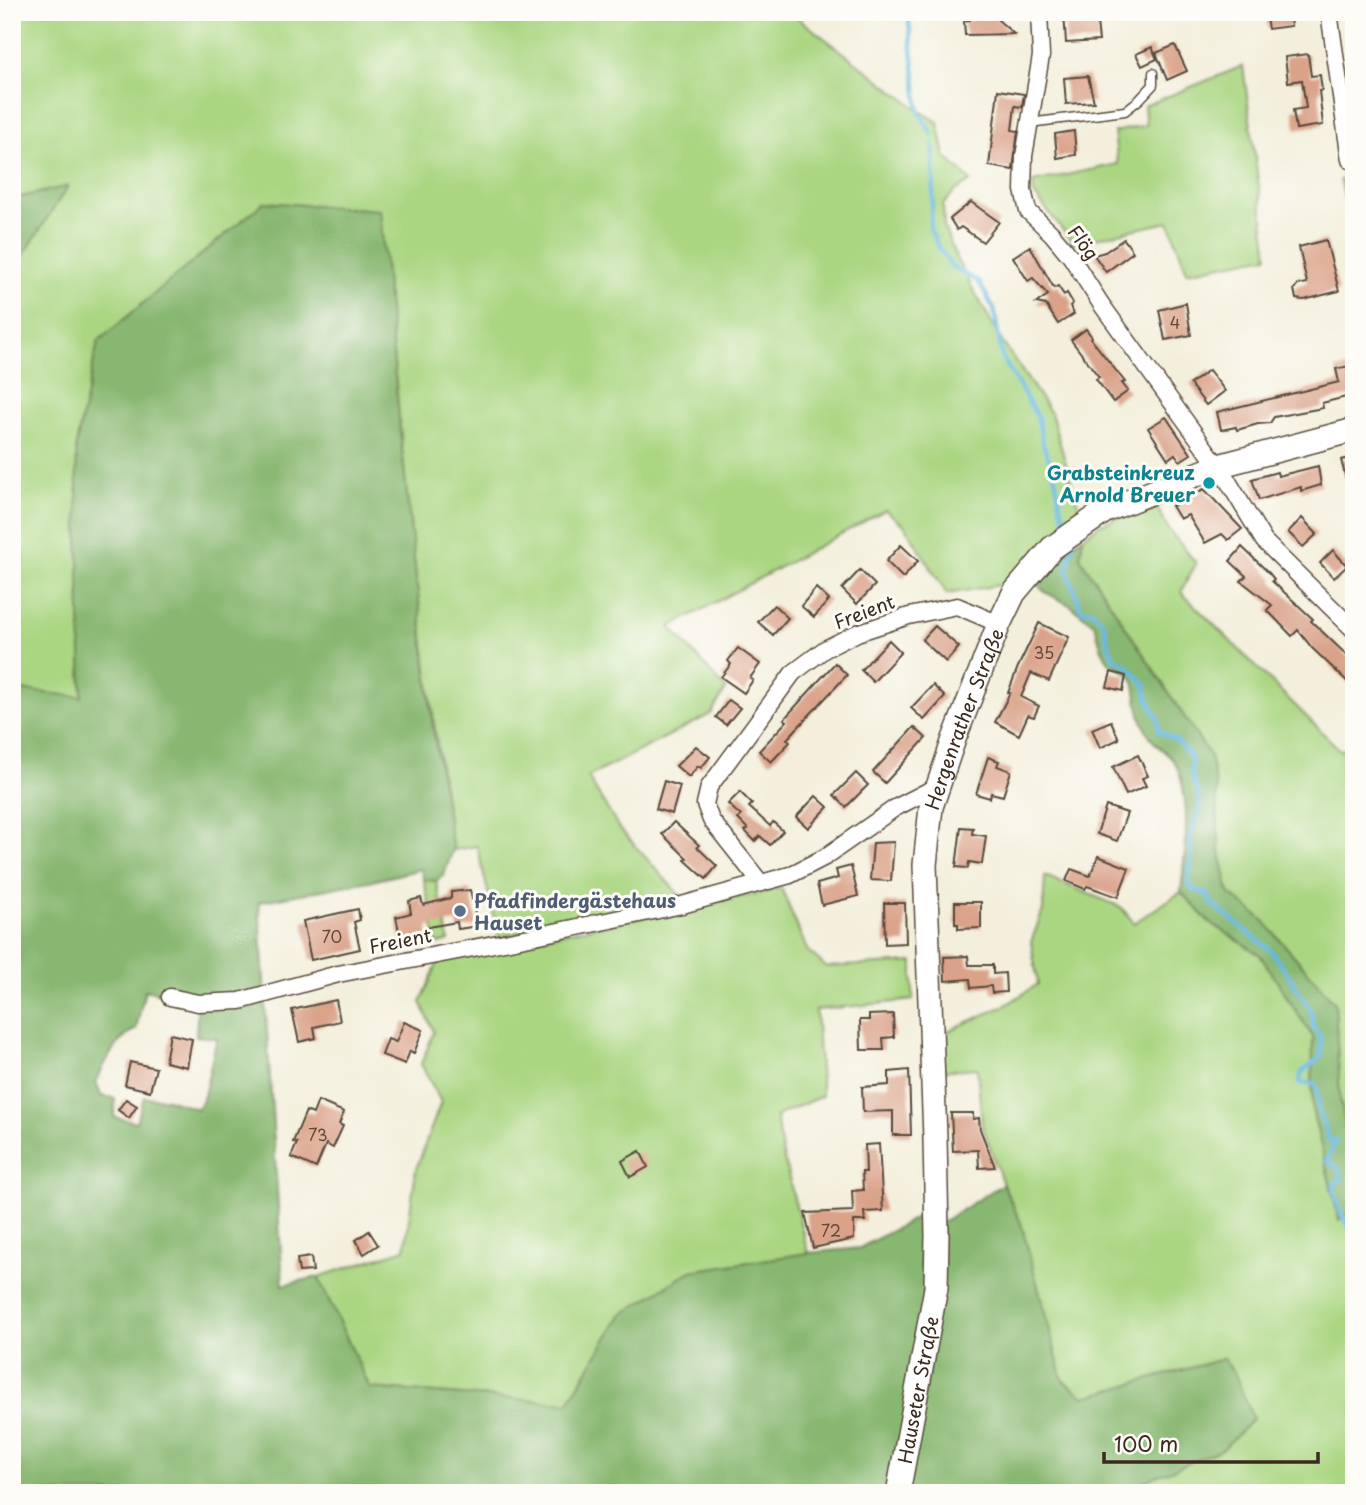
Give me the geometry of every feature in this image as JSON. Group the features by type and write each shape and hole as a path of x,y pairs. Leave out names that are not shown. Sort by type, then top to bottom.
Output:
{"street":[{"name":"Flög","path":"1039,12 1041,56 1024,156 1023,190 1028,211 1071,257 1101,304 1218,466 1265,541 1354,630"},
{"path":"1329,12 1350,160"},
{"name":"Hergenrather Straße","path":"936,1288 937,1235 925,877 930,819 935,792 999,624 1014,593 1052,548 1105,511 1218,466 1354,430"},
{"name":"Freient","path":"760,882 711,820 705,804 709,787 793,673 825,649 857,633 909,616 957,606 999,624"},
{"name":"Freient","path":"170,998 218,1004 240,1001 338,974 669,908 790,874 825,857 895,808 928,791 935,792"},
{"name":"Hauseter Straße","path":"898,1493 936,1288"}],"lane":[{"path":"1029,123 1125,111 1153,85 1153,73"}],"green space":[{"path":"12,12 790,12 938,122 945,156 971,181 954,192 943,205 944,227 958,262 1003,343 1051,413 1079,508 1073,522 1041,548 1005,584 947,594 905,526 885,510 670,627 726,689 711,714 588,777 619,828 682,898 499,938 477,846 453,850 420,611 380,211 81,578 82,698 12,689 12,273 67,187 12,199"},
{"path":"1243,66 1268,256 1187,272 1169,222 1073,243 1034,194 1033,182 1118,164 1114,132 1146,125 1144,106"},
{"path":"1354,176 1354,237 1340,180"},
{"path":"68,186 12,273 12,199"},
{"path":"264,202 380,210 401,441 433,728 453,850 444,875 436,881 424,880 421,869 259,902 283,1285 318,1277 370,1388 568,1403 621,1315 691,1271 860,1248 917,1217 928,1231 1003,1184 1021,1223 1063,1381 1085,1397 1223,1359 1234,1372 1253,1419 1223,1449 1125,1489 1122,1493 12,1493 12,689 82,697 76,445 98,341","holes":["145,990 198,1003 196,1036 217,1038 203,1100 197,1109 168,1099 144,1097 136,1122 114,1117 115,1098 101,1096 96,1081 117,1045 136,1029"]},
{"path":"1155,503 1168,529 1196,563 1181,592 1341,751 1354,743 1354,1166 1340,1099 1335,1003 1229,893 1219,848 1216,786 1080,557 1083,537 1099,525"},
{"path":"1083,537 1080,557 1210,756 1216,786 1219,848 1229,893 1263,920 1335,1003 1340,1099 1354,1166 1354,1208 1339,1220 1312,1109 1313,1037 1260,955 1208,921 1181,892 1186,811 1176,765 1148,734 1138,708 1133,679 1121,668 1109,663 1095,625 1070,605 1045,592 1035,581 1054,557"},
{"path":"1045,876 1121,907 1134,923 1181,892 1208,921 1260,955 1313,1037 1312,1109 1339,1219 1354,1208 1354,1493 1122,1493 1223,1359 1085,1397 1063,1380 1021,1223 1003,1184 982,1124 977,1068 941,1071 939,1035 1006,1005 1038,984 1031,942 1043,910"},
{"path":"424,880 436,881 449,941 437,944"},
{"path":"781,888 807,950 826,967 913,962 913,1000 816,1010 822,1096 776,1116 782,1151 808,1253 691,1271 621,1315 568,1403 370,1388 318,1277 405,1249 416,1169 441,1102 421,1064 434,1032 421,1002 440,957"}],"building":[{"path":"969,12 989,12 1014,34 965,35 964,21 970,20"},
{"path":"1064,12 1096,12 1099,41 1066,43"},
{"path":"1265,12 1289,12 1291,26 1268,29"},
{"path":"1175,45 1187,71 1167,80 1156,53"},
{"path":"1152,47 1157,59 1142,66 1136,54"},
{"path":"1308,54 1311,76 1320,75 1323,125 1296,129 1293,110 1306,108 1302,80 1288,82 1285,57"},
{"path":"1088,76 1094,102 1066,104 1064,78"},
{"path":"998,90 1024,94 1022,107 1015,106 1012,130 1018,131 1013,170 989,166"},
{"path":"1074,131 1076,155 1057,158 1055,134"},
{"path":"971,202 999,222 983,242 961,227 957,230 950,219"},
{"path":"1124,239 1133,252 1106,272 1094,255 1105,252"},
{"path":"1326,240 1339,291 1304,300 1296,299 1294,289 1307,283 1299,247"},
{"path":"1030,246 1054,288 1058,286 1064,295 1067,293 1073,303 1070,306 1074,314 1058,324 1046,305 1036,303 1048,295 1033,278 1028,281 1013,257"},
{"path":"1186,303 1191,335 1165,340 1159,310"},
{"path":"1086,329 1125,382 1122,383 1128,391 1113,402 1096,379 1099,377 1071,340"},
{"path":"1354,365 1354,395 1322,403 1323,408 1274,417 1270,423 1237,430 1236,427 1221,430 1217,412 1339,382 1336,369"},
{"path":"1209,370 1225,391 1206,405 1190,384"},
{"path":"1166,417 1191,454 1180,461 1175,454 1168,459 1148,428"},
{"path":"1354,457 1354,493 1350,494 1341,460"},
{"path":"1318,466 1321,485 1301,491 1301,487 1259,500 1252,479"},
{"path":"1204,489 1242,529 1228,540 1222,534 1205,543 1188,515 1180,519 1172,506"},
{"path":"1302,518 1317,534 1303,547 1288,532"},
{"path":"901,545 918,561 903,578 886,561"},
{"path":"1242,547 1269,573 1274,579 1272,581 1354,662 1354,688 1312,648 1298,630 1292,636 1267,610 1272,605 1241,581 1246,576 1230,561"},
{"path":"1333,550 1347,566 1334,578 1320,563"},
{"path":"860,570 875,585 857,604 842,589"},
{"path":"816,588 829,600 814,617 801,606"},
{"path":"774,605 788,618 773,635 758,622"},
{"path":"1039,623 1069,637 1049,681 1031,673 1021,697 1039,706 1034,717 1028,715 1019,735 995,722"},
{"path":"935,626 959,647 946,662 922,640"},
{"path":"889,640 901,652 873,682 861,670"},
{"path":"738,648 760,664 744,693 721,677"},
{"path":"835,663 847,675 787,739 790,742 771,762 759,751"},
{"path":"1111,672 1126,676 1123,691 1107,687"},
{"path":"933,685 945,697 924,720 911,708"},
{"path":"729,700 740,708 726,725 716,717"},
{"path":"1111,721 1119,739 1100,748 1092,729"},
{"path":"914,727 926,738 885,783 873,772"},
{"path":"696,746 710,757 689,777 676,766"},
{"path":"1138,755 1148,776 1142,778 1146,786 1126,795 1113,767"},
{"path":"988,757 999,761 997,766 1011,771 1003,796 991,793 990,798 976,794"},
{"path":"856,773 868,785 846,807 834,795"},
{"path":"664,781 680,786 672,814 656,809"},
{"path":"740,792 752,804 749,807 770,826 773,822 783,831 770,845 760,836 755,841 738,819 741,816 728,804"},
{"path":"816,796 828,807 808,828 796,817"},
{"path":"1106,806 1127,813 1117,841 1097,834"},
{"path":"674,822 717,866 706,879 662,834"},
{"path":"961,827 973,828 972,834 986,836 982,864 969,862 968,868 956,867"},
{"path":"894,842 891,881 870,880 873,843"},
{"path":"1098,856 1129,868 1118,897 1066,881 1071,869 1090,876"},
{"path":"851,866 858,896 822,905 817,884 838,878 836,870"},
{"path":"470,890 478,926 458,929 457,922 428,927 429,935 401,941 396,917 411,913 409,901 421,898 423,905 451,898 451,892"},
{"path":"955,902 981,902 981,928 958,929 958,924 955,924"},
{"path":"884,903 905,903 906,943 885,944"},
{"path":"358,909 360,920 354,922 360,949 311,960 303,921"},
{"path":"968,956 969,965 993,965 993,974 1005,973 1006,992 992,993 991,986 971,988 970,979 945,981 944,957"},
{"path":"336,1000 340,1021 314,1027 316,1038 299,1042 292,1010"},
{"path":"893,1014 894,1037 883,1038 884,1050 861,1050 860,1020 869,1020 869,1015"},
{"path":"404,1022 423,1030 414,1053 410,1051 405,1064 382,1055 388,1039 396,1042"},
{"path":"170,1034 192,1039 187,1067 165,1062"},
{"path":"130,1062 156,1068 150,1091 125,1085"},
{"path":"909,1070 911,1135 893,1135 893,1111 863,1112 862,1087 889,1085 889,1072"},
{"path":"126,1099 137,1106 129,1118 118,1110"},
{"path":"318,1101 344,1112 339,1124 343,1126 333,1148 326,1144 316,1168 291,1157 297,1143 293,1142 306,1111 313,1114"},
{"path":"951,1113 973,1113 973,1119 979,1118 980,1129 995,1167 979,1168 978,1150 953,1151"},
{"path":"879,1144 883,1211 864,1212 865,1221 854,1221 854,1239 813,1248 805,1213 853,1211 852,1191 863,1190 862,1172 866,1172 865,1145"},
{"path":"640,1151 648,1167 630,1177 622,1161"},
{"path":"369,1231 378,1245 364,1254 356,1240"},
{"path":"311,1257 313,1271 299,1272 297,1259"}],"waterway":[{"path":"908,12 919,112 932,134"},
{"path":"933,144 934,183 930,228 937,245 952,267 979,282 994,309 1002,357 1038,418 1043,444 1054,472 1061,509 1067,523"},
{"path":"1073,545 1067,569 1081,610 1091,610 1104,623 1108,644 1115,660 1126,664 1146,685 1147,697 1158,719 1159,731 1177,741 1191,757 1192,776 1200,808 1190,837 1192,854 1188,882 1193,890 1208,894 1210,902 1271,951 1312,1014 1313,1026 1321,1038 1321,1057 1302,1072 1299,1083 1315,1084 1319,1112 1328,1140 1336,1140 1327,1161 1339,1171 1341,1181 1334,1183 1335,1196 1346,1222 1354,1232"},
{"path":"1354,1239 1354,1254"}],"place":[{"name":"Grabsteinkreuz Arnold Breuer","path":"1209,483"},
{"name":"Pfadfindergästehaus Hauset","path":"460,911"}]}
